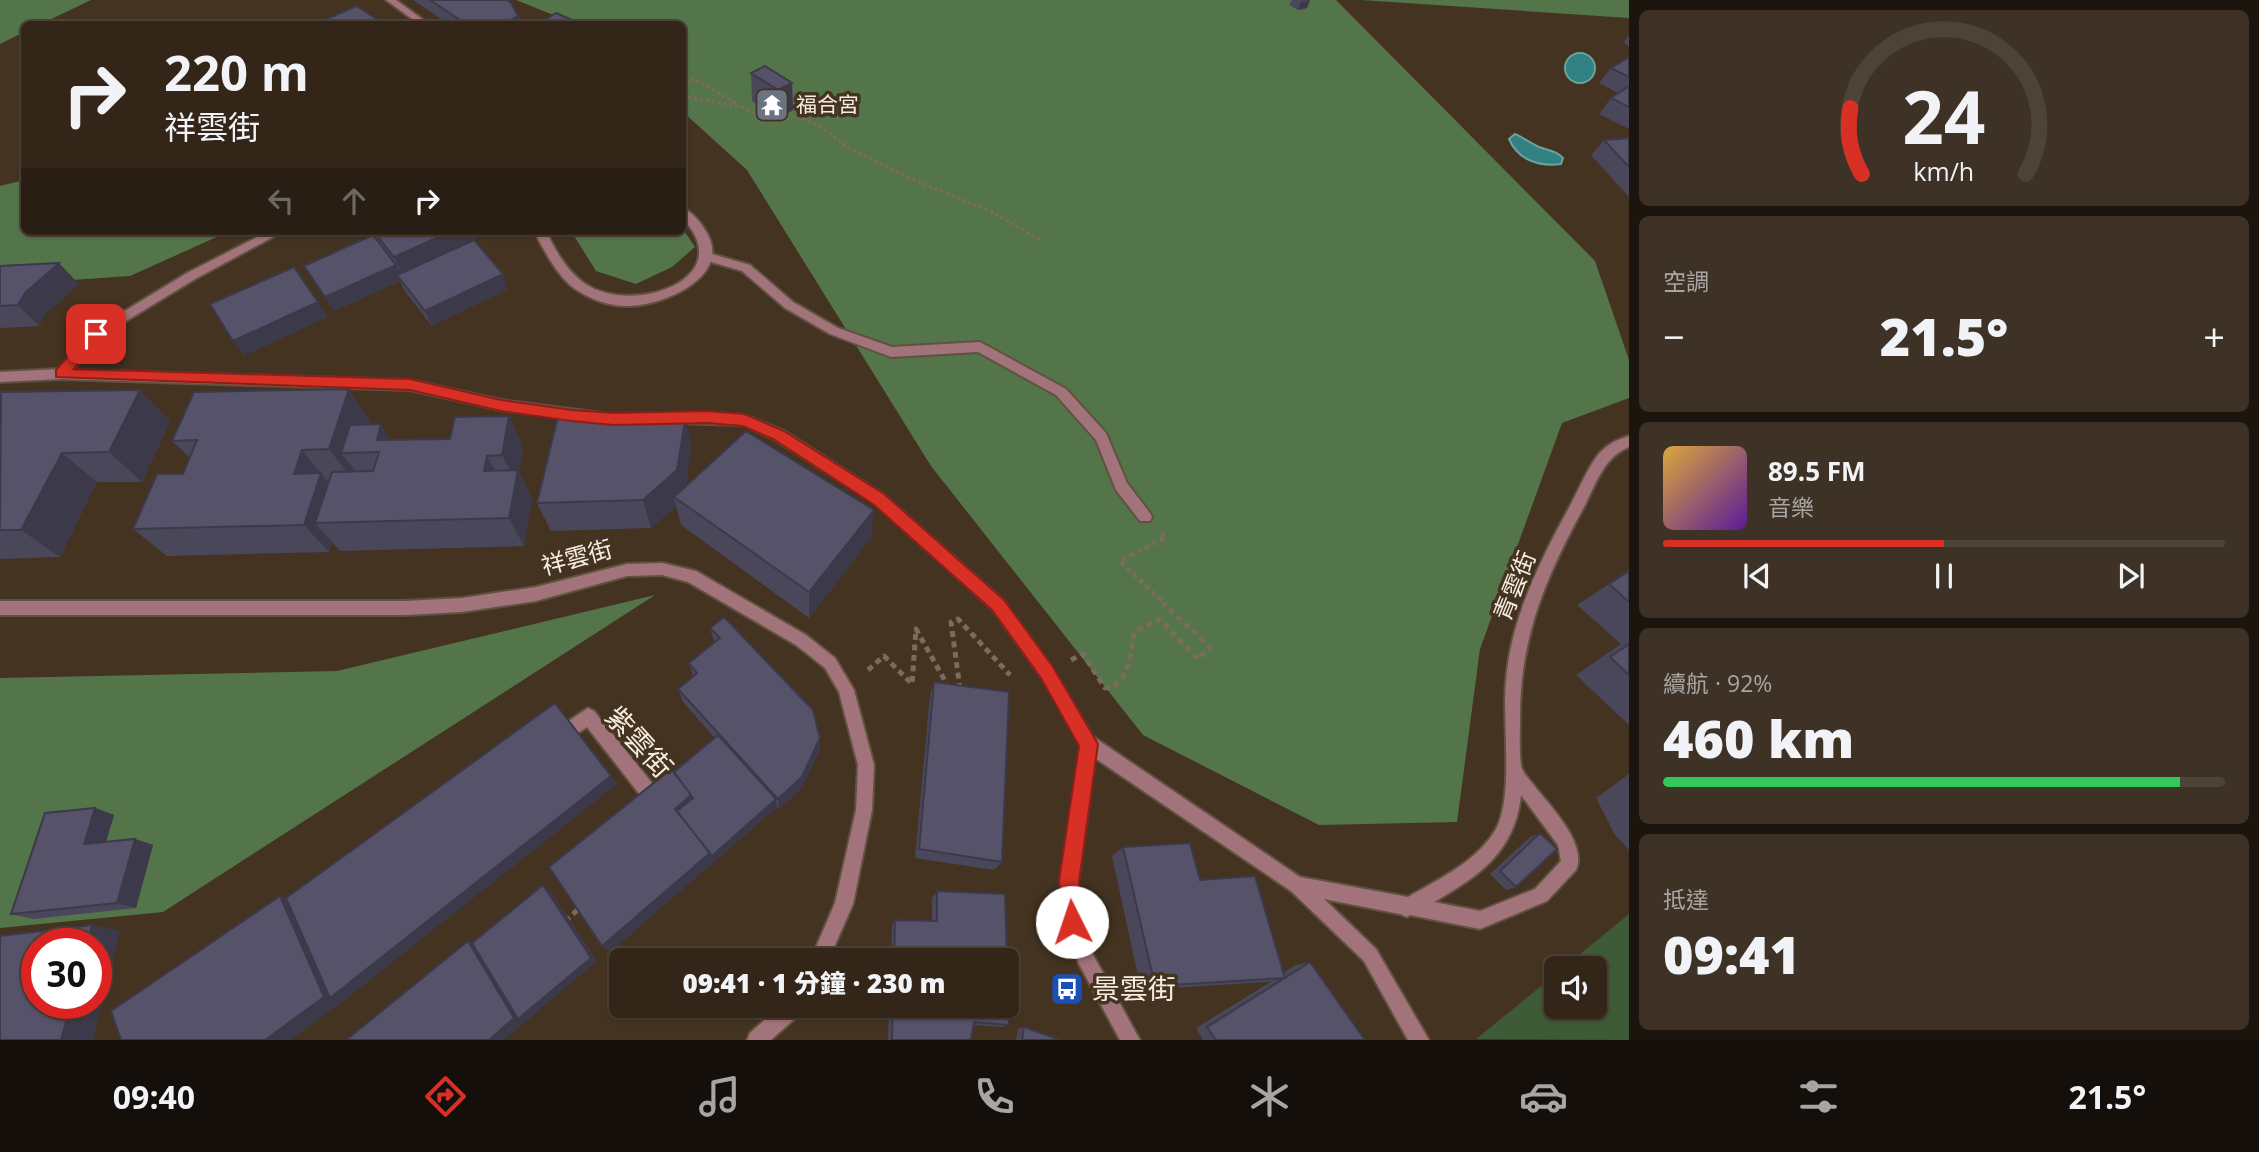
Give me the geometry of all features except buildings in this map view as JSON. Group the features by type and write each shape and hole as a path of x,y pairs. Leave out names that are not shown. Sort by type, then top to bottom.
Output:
{"street":[{"path":"390,0 420,21"},
{"path":"542,235 552,256 572,279 596,295 617,301 640,300 666,294 699,272 705,256 705,240 686,216"},
{"path":"61,374 96,334 191,276 270,235"},
{"path":"705,256 746,268 789,305 834,331 891,352 980,347 1061,392 1101,437 1121,486 1146,517"},
{"path":"0,377 61,374 410,385 501,405 613,419"},
{"path":"654,418 707,417 744,420 779,435 879,499 998,605 1047,673 1089,744 1297,884 1370,956 1419,1040"},
{"name":"青雲街","path":"1407,908 1460,876 1490,850 1510,821 1516,775 1511,728 1513,679 1520,636 1531,601 1600,462 1616,446 1629,441"},
{"name":"祥雲街","path":"0,608 405,608 462,605 536,594 627,570 662,569 691,576 801,640 830,663 846,690 866,765 864,810 844,904 825,948"},
{"name":"紫雲街","path":"544,749 588,716 667,816"},
{"path":"1089,744 1069,881 1072,922 1085,958 1130,1040"},
{"path":"1297,884 1407,908 1480,920 1541,895 1570,864 1566,841 1516,775"},
{"path":"757,1040 781,1018"}],"path":[{"path":"686,84 694,78 742,107 775,122 794,116 818,125 849,148 919,182 990,211 1041,240"},
{"path":"686,97 742,107"},
{"path":"562,924 593,897"}],"green space":[{"path":"0,0 91,0 47,21 21,21 21,34 0,44"},
{"path":"516,0 1336,0 1595,261 1629,360 1629,398 1562,423 1480,649 1457,822 1319,825 1143,735 931,466 747,170 686,115 686,21 568,21"},
{"path":"1361,0 1629,0 1629,18"},
{"path":"21,181 21,235 221,235 130,276 0,285 0,186"},
{"path":"686,234 695,247 672,267 636,284 596,271 574,235"},
{"path":"655,595 163,912 0,928 0,678 337,671"},
{"path":"1629,914 1629,1040 1476,1039 1544,984 1544,1019 1607,1019 1607,956 1578,956"}],"water":[{"path":"1580,53 1591,57 1595,68 1591,79 1580,83 1569,79 1565,68 1569,57"},
{"path":"1515,134 1558,154 1563,158 1561,164 1537,163 1524,157 1509,139"}],"place":[{"name":"福合宮","path":"772,105"},
{"name":"景雲街","path":"1067,989"}],"route":[{"path":"96,334 61,374 410,385 501,405 572,415 613,419 707,417 744,420 779,435 879,499 998,605 1047,673 1089,744 1069,881 1072,922"}]}
